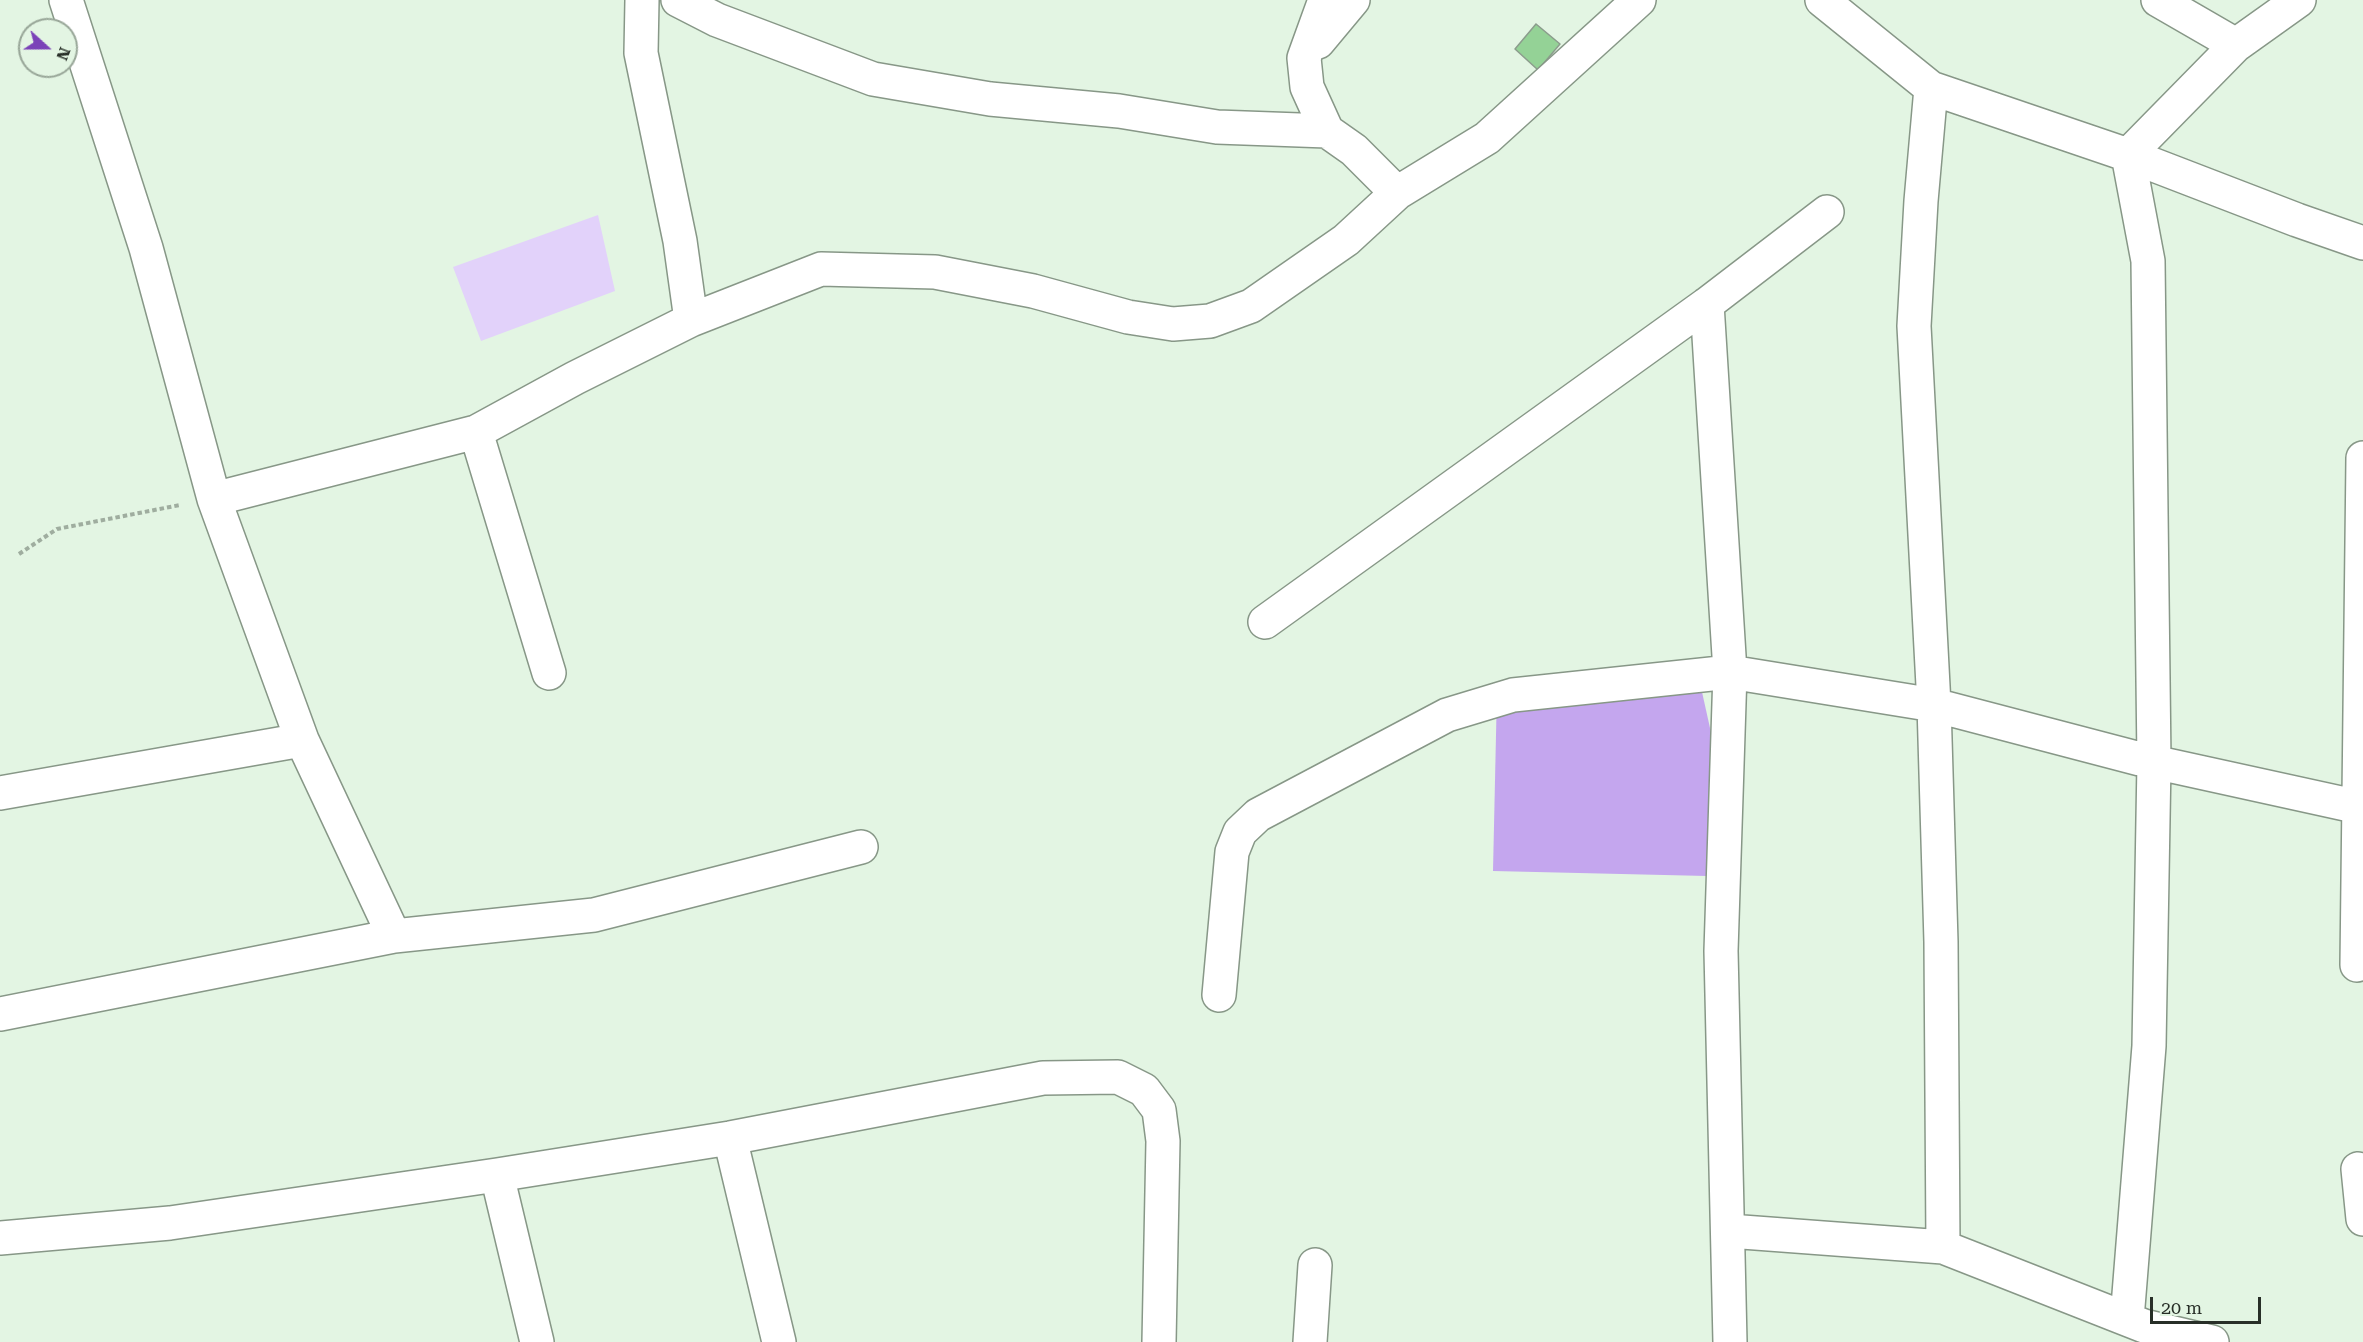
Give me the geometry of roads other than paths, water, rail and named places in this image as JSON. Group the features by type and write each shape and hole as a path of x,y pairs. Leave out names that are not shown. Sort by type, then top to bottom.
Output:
{"street":[{"path":"66,0 147,248 214,499 302,741 394,936"},
{"path":"642,0 641,53 680,241 691,320"},
{"path":"678,0 717,20 873,79 990,99 1119,111 1217,127 1327,130"},
{"path":"1325,0 1304,58 1307,87 1327,130 1354,150 1396,193"},
{"path":"1304,58 1353,0"},
{"path":"214,499 477,432 575,378 691,320 821,269 935,272 1033,291 1128,317 1173,324 1209,321 1251,306 1346,240 1396,193 1487,138 1639,0"},
{"path":"1821,0 1931,88 2128,155 2363,243"},
{"path":"2158,0 2236,45"},
{"path":"2128,155 2236,45 2299,0"},
{"path":"1931,88 1921,201 1914,326 1934,705 1941,942 1943,1247"},
{"path":"2127,1318 2149,1046 2154,762 2148,261 2128,155"},
{"path":"1265,622 1707,304 1827,212"},
{"path":"1707,304 1730,672 1721,951 1730,1342"},
{"path":"477,432 549,674"},
{"path":"2357,965 2357,875 2362,808 2363,458"},
{"path":"1220,995 1232,852 1240,832 1258,814 1447,715 1513,695 1730,672 1934,705 2154,762 2362,808"},
{"path":"0,793 302,741"},
{"path":"0,1014 394,936 594,915 861,847"},
{"path":"0,1238 170,1223 497,1175 730,1138 1042,1078 1118,1077 1144,1090 1159,1110 1163,1141 1159,1342"},
{"path":"730,1138 779,1342"},
{"path":"2358,1169 2363,1219"},
{"path":"497,1175 537,1342"},
{"path":"1729,1231 1943,1247 2174,1338 2212,1342"},
{"path":"1310,1342 1315,1266"}]}
